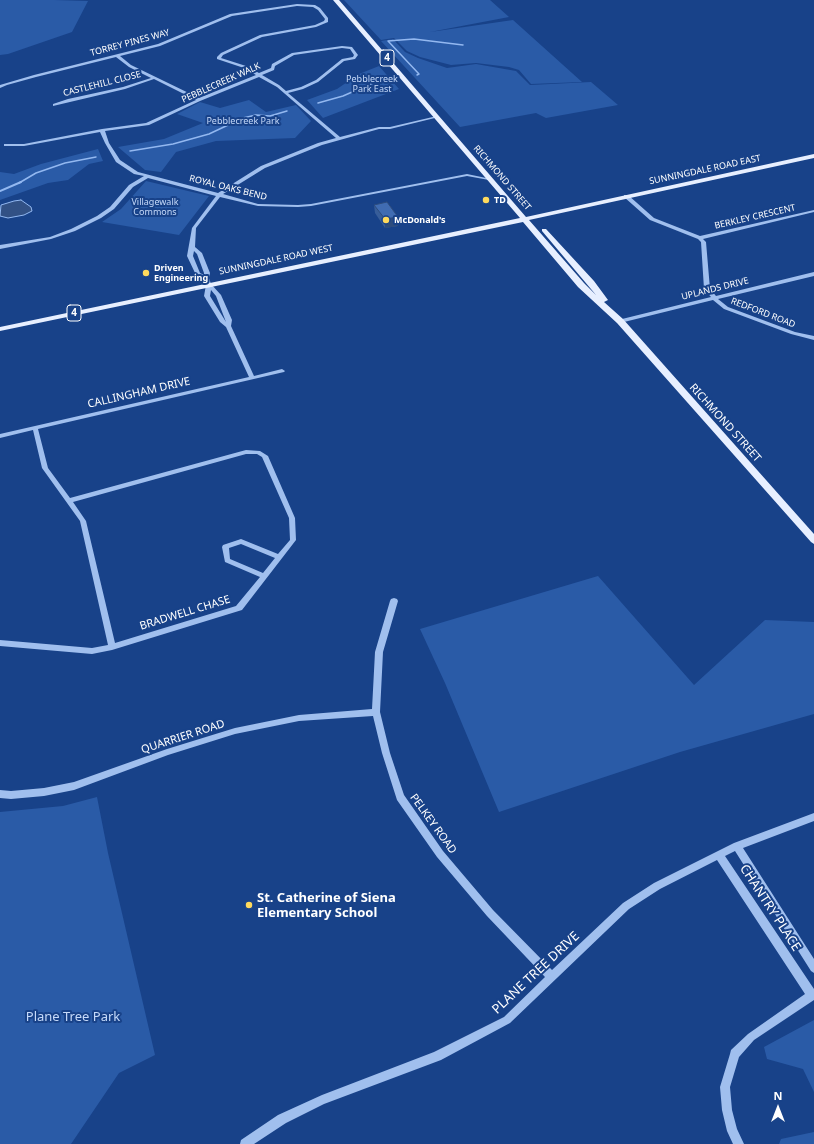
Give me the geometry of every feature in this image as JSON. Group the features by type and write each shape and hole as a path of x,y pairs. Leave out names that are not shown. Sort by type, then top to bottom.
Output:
{"main road":[{"name":"RICHMOND STREET","path":"336,0 437,117 474,168 489,178 527,217"},
{"name":"RICHMOND STREET","path":"437,117 467,145 581,285 620,322 813,538"},
{"name":"SUNNINGDALE ROAD EAST","path":"527,217 813,157"},
{"name":"SUNNINGDALE ROAD WEST","path":"0,329 207,281 345,256 527,217"}],"street":[{"name":"TORREY PINES WAY","path":"0,87 34,76 159,44 231,15 297,5 314,6 319,9 326,19 326,22 261,36 219,56 218,58 245,67 278,86 339,139"},
{"name":"PEBBLECREEK WALK","path":"6,145 24,145 102,130 147,124 259,75 293,54 342,47 351,48 356,55 354,58 343,60 317,80 302,88 285,92"},
{"path":"116,55 130,66 199,100"},
{"name":"CASTLEHILL CLOSE","path":"54,105 69,100 124,88 154,78"},
{"path":"228,326 229,320 218,295 207,281 198,274 190,256 194,228 220,194 263,167 320,144 380,128 396,127 437,117"},
{"name":"ROYAL OAKS BEND","path":"102,130 107,143 118,161 136,173 258,205 298,206 467,175 489,178"},
{"name":"ROYAL OAKS BEND","path":"467,175 474,168"},
{"path":"0,247 51,238 73,230 99,217 112,208 132,186 148,176"},
{"path":"626,196 652,219 700,238"},
{"name":"BERKLEY CRESCENT","path":"700,238 814,211"},
{"name":"REDFORD ROAD","path":"700,238 704,246 707,289 715,299 726,308 793,333 814,338"},
{"path":"192,247 199,253 207,273 207,296 222,321 228,326 252,377"},
{"name":"UPLANDS DRIVE","path":"620,322 814,274"},
{"name":"CALLINGHAM DRIVE","path":"0,436 282,371"},
{"path":"35,428 44,468 83,521 112,647"},
{"name":"BRADWELL CHASE","path":"0,643 6,642 92,651 112,647 239,608 293,540 292,518 265,456 258,452 246,452 68,502"},
{"path":"264,576 227,560 225,547 241,540 278,557"},
{"name":"PELKEY ROAD","path":"394,601 379,652 376,712 386,754 400,797 440,854 490,912 552,977"},
{"name":"QUARRIER ROAD","path":"0,794 11,795 44,792 74,786 167,752 235,732 299,718 376,712"},
{"name":"PLANE TREE DRIVE","path":"246,1144 282,1119 322,1100 436,1056 508,1020 626,906 657,886 737,846 814,817"},
{"name":"CHANTRY PLACE","path":"737,846 814,968"},
{"name":"CHANTRY PLACE","path":"719,855 813,995 751,1037 735,1054 725,1087 726,1110 732,1131 739,1144"}],"green space":[{"path":"0,0 88,1 72,32 8,54 0,55"},
{"path":"344,0 490,0 509,17 430,32 513,20 582,82 531,84 519,70 509,67 476,63 451,65 420,57 407,51 394,38 381,40"},
{"path":"393,39 405,52 447,68 476,64 516,71 530,85 591,82 618,105 546,118 536,113 460,127 381,41"},
{"name":"Pebblecreek Park East","path":"379,66 399,89 323,118 307,100 337,89 359,74"},
{"name":"Pebblecreek Park","path":"249,100 266,112 296,105 311,121 295,138 216,141 176,152 161,172 145,170 118,147 164,139 203,123 177,114 200,102 220,108"},
{"path":"98,149 103,161 89,164 68,180 48,183 0,200 0,172 14,174 41,164"},
{"name":"Villagewalk Commons","path":"146,181 209,196 179,235 102,222 121,209"},
{"path":"598,576 694,685 765,620 814,622 814,714 680,752 499,812 445,683 420,629"},
{"name":"Plane Tree Park","path":"97,797 108,853 155,1055 119,1073 71,1144 0,1144 0,812 63,806"},
{"path":"814,1020 814,1092 803,1069 767,1059 764,1047"},
{"path":"814,1132 814,1144 779,1144 781,1139"}],"shaded area":[{"path":"21,200 31,207 32,211 24,215 8,218 0,216 1,205"}],"building":[{"path":"387,202 398,217 385,219 374,205"}],"waterway":[{"path":"417,75 419,74 388,41 414,39 463,45"},
{"path":"318,103 343,96 375,82 389,79"},
{"path":"130,151 173,144 209,134 243,118 256,115 270,116 287,111"},
{"path":"20,182 36,173 65,163 96,157"},
{"path":"0,191 20,182"}],"place":[{"name":"TD","path":"486,200"},
{"name":"McDonald's","path":"386,220"},
{"name":"Driven Engineering","path":"146,273"},
{"name":"St. Catherine of Siena Elementary School","path":"249,905"}]}
